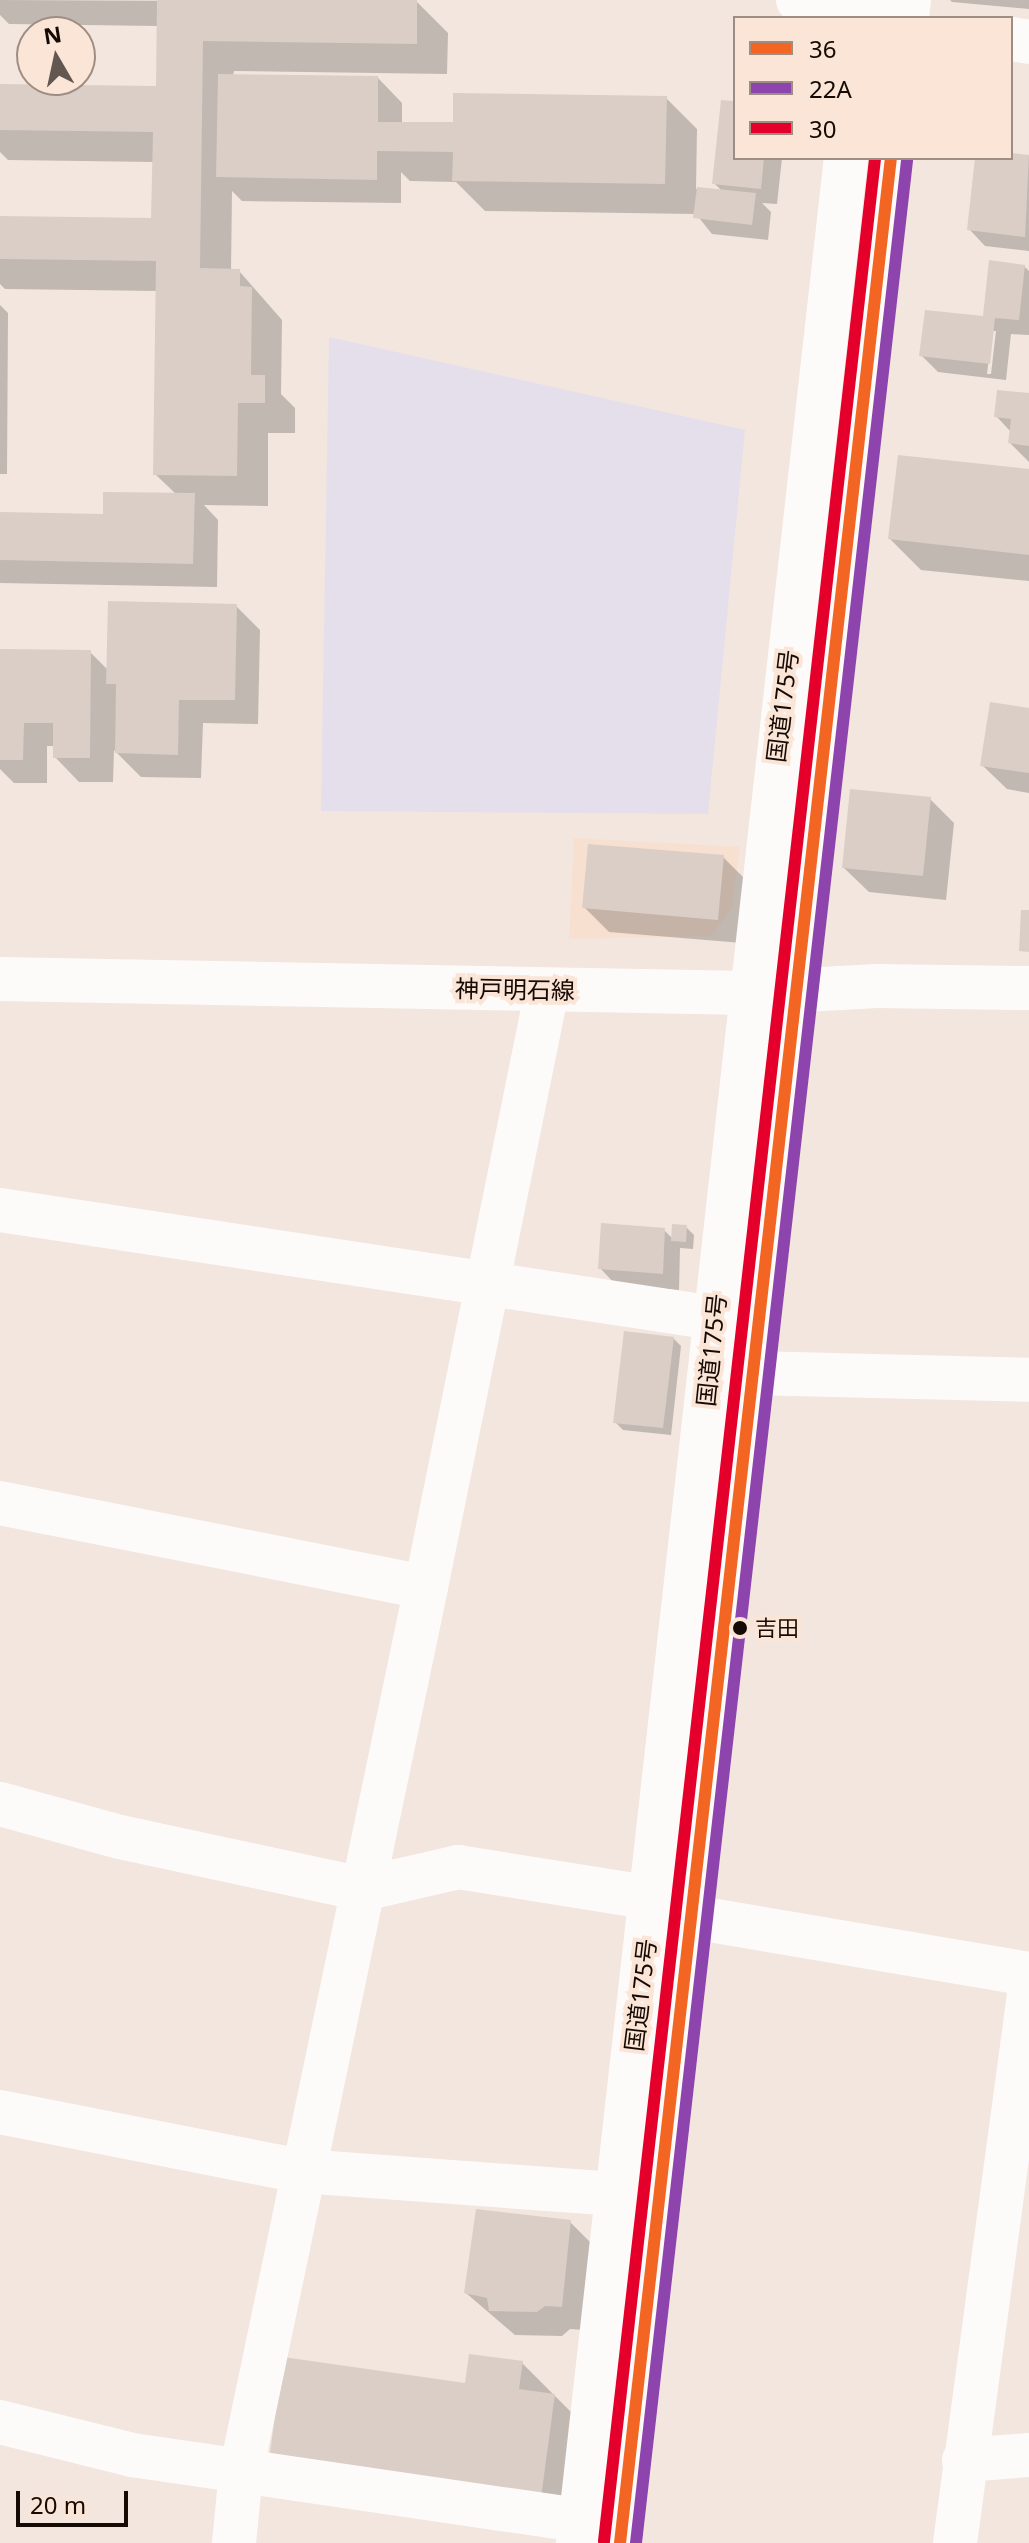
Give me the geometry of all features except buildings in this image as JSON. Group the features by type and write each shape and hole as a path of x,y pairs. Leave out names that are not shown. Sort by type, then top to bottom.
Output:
{"main road":[{"path":"798,0 867,12"},
{"name":"国道175号","path":"579,2532 749,993 846,160"},
{"name":"国道175号","path":"622,2532 891,160"},
{"name":"神戸明石線","path":"0,979 749,993 877,986 1029,988"},
{"path":"234,2543 241,2472 547,990"},
{"path":"0,1210 714,1318"},
{"path":"709,1366 752,1373 1029,1380"},
{"path":"0,1503 426,1587"},
{"path":"0,1804 120,1837 363,1889 458,1867 651,1898 692,1917 1029,1974"},
{"path":"955,2543 1029,1995"},
{"path":"0,2112 302,2171 617,2194"},
{"path":"0,2422 132,2455 579,2532 622,2532"},
{"path":"964,2460 1029,2455"}],"shaded area":[{"path":"329,337 745,430 708,814 321,811"},
{"path":"574,838 740,847 732,908 711,936 569,939"}],"transit line":[{"name":"30","path":"604,2541 875,160"},
{"name":"36","path":"620,2543 891,160"},
{"name":"22A","path":"636,2543 907,160"}],"place":[{"name":"吉田","path":"740,1628"}]}
